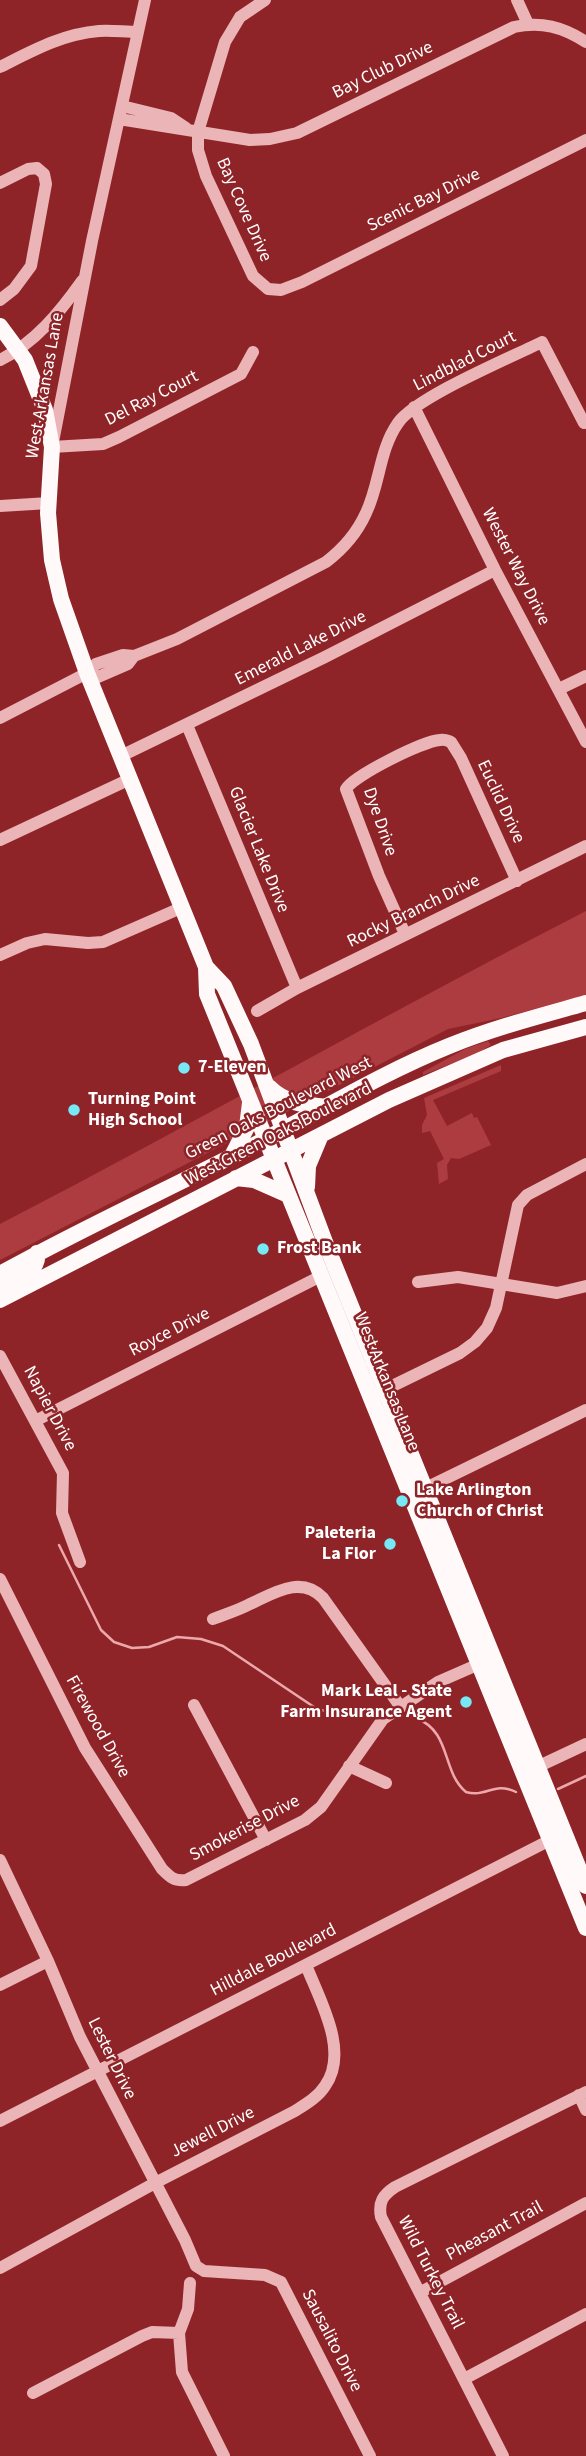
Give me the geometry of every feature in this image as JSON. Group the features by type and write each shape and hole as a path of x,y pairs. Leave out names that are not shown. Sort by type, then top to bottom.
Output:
{"main road":[{"path":"0,326 25,360 45,410 52,447"},
{"name":"West Arkansas Lane","path":"52,447 49,503 52,560 61,599 87,673 206,967 207,994 321,1276 353,1332"},
{"name":"West Arkansas Lane","path":"206,967 225,986 247,1033 325,1242 353,1332 378,1393 413,1500 537,1767 586,1928"},
{"name":"Green Oaks Boulevard West","path":"0,1274 411,1063 450,1045 499,1028 586,1003"},
{"name":"West Green Oaks Boulevard","path":"0,1300 431,1080 503,1050 586,1027"},
{"path":"499,1028 503,1050"},
{"path":"267,1084 289,1101 299,1105 328,1107"},
{"path":"232,1156 247,1127 250,1116 249,1094"},
{"path":"306,1189 309,1167 321,1135"},
{"path":"236,1178 254,1180 288,1195"},
{"path":"0,1289 30,1271 36,1265 37,1253"},
{"name":"West Arkansas Lane","path":"378,1393 426,1488 486,1661 558,1836 586,1886"}],"street":[{"name":"West Arkansas Lane","path":"52,447 145,0"},
{"path":"194,131 225,42 240,17 265,0"},
{"path":"517,0 528,24"},
{"name":"Bay Club Drive","path":"119,120 250,140 270,139 297,133 514,27 528,24 555,26 586,42"},
{"path":"0,67 69,36 100,31 138,32"},
{"name":"Bay Club Drive","path":"122,106 171,118 194,131"},
{"name":"Bay Cove Drive","path":"194,131 204,169 247,263 263,287 276,290"},
{"name":"Scenic Bay Drive","path":"276,290 302,282 586,140"},
{"path":"0,183 28,169 37,169 44,174 46,184 31,267 14,289 0,300"},
{"path":"0,360 18,349 54,319 86,275"},
{"name":"Lindblad Court","path":"0,718 87,673 99,677 128,664 134,656 177,639 326,562 341,551 367,512 388,439 400,420 414,407 542,342 584,423"},
{"name":"Del Ray Court","path":"52,447 103,444 119,437 241,374 253,352"},
{"name":"Wester Way Drive","path":"414,407 495,570 586,742"},
{"path":"0,506 49,503"},
{"name":"Emerald Lake Drive","path":"121,756 495,570"},
{"path":"559,689 586,676"},
{"name":"Glacier Lake Drive","path":"187,725 297,988"},
{"name":"Dye Drive","path":"405,934 379,876 346,789 354,780 399,755 435,741 448,741"},
{"name":"Euclid Drive","path":"448,741 461,758 517,881"},
{"path":"0,840 130,779"},
{"name":"Rocky Branch Drive","path":"257,1011 297,988 586,846"},
{"path":"0,955 27,943 46,939 103,942 183,907"},
{"path":"378,1393 460,1353 475,1342 487,1328 496,1308 517,1205 527,1195 586,1164"},
{"name":"Royce Drive","path":"36,1421 321,1276"},
{"path":"418,1282 458,1277 557,1293 586,1286"},
{"name":"Napier Drive","path":"0,1356 63,1473 62,1513 80,1562"},
{"path":"413,1500 426,1488 586,1410"},
{"name":"Firewood Drive","path":"0,1580 85,1748 162,1869 172,1879 178,1880"},
{"path":"213,1619 290,1587 305,1587 323,1598 400,1706"},
{"name":"Smokerise Drive","path":"178,1880 186,1880 305,1820 321,1807 383,1718 438,1682 486,1661"},
{"path":"194,1705 265,1840"},
{"path":"537,1767 586,1744"},
{"path":"349,1766 386,1783"},
{"name":"Hilldale Boulevard","path":"0,2121 558,1836"},
{"name":"Lester Drive","path":"1,1862 48,1961 80,2037 196,2266"},
{"path":"0,1985 48,1961"},
{"name":"Jewell Drive","path":"0,2268 315,2098 326,2086 332,2073 334,2045 328,2021 306,1965"},
{"path":"583,2093 586,2110"},
{"name":"Wild Turkey Trail","path":"503,2456 382,2217 380,2203 384,2194 395,2187 583,2093"},
{"name":"Pheasant Trail","path":"421,2291 586,2203"},
{"name":"Sausalito Drive","path":"196,2266 204,2271 270,2276 281,2282 370,2456"},
{"path":"190,2283 188,2309 179,2333 182,2372 224,2456"},
{"path":"464,2379 586,2314"},
{"path":"33,2393 142,2336 152,2332 179,2333"}],"shaded area":[{"path":"586,911 586,995 448,1029 0,1260 0,1224"},
{"path":"488,1041 491,1045 478,1053 423,1075 423,1072 465,1049"},
{"path":"501,1065 501,1071 433,1100 447,1126 472,1113 474,1118 477,1117 491,1145 459,1159 451,1158 447,1165 448,1179 439,1184 437,1163 444,1159 430,1131 422,1133 422,1125 427,1115 424,1098"}],"waterway":[{"path":"59,1545 101,1630 114,1642 132,1648 149,1647 177,1637 201,1639 223,1646 317,1709 338,1714 372,1716"},
{"path":"416,1718 427,1724 435,1733 453,1774 466,1792 479,1793 502,1788 516,1792"},
{"path":"558,1789 586,1776"}],"place":[{"name":"7-Eleven","path":"184,1068"},
{"name":"Turning Point High School","path":"74,1110"},
{"name":"Frost Bank","path":"263,1249"},
{"name":"Lake Arlington Church of Christ","path":"402,1501"},
{"name":"Paleteria La Flor","path":"390,1544"},
{"name":"Mark Leal - State Farm Insurance Agent","path":"466,1702"}]}
